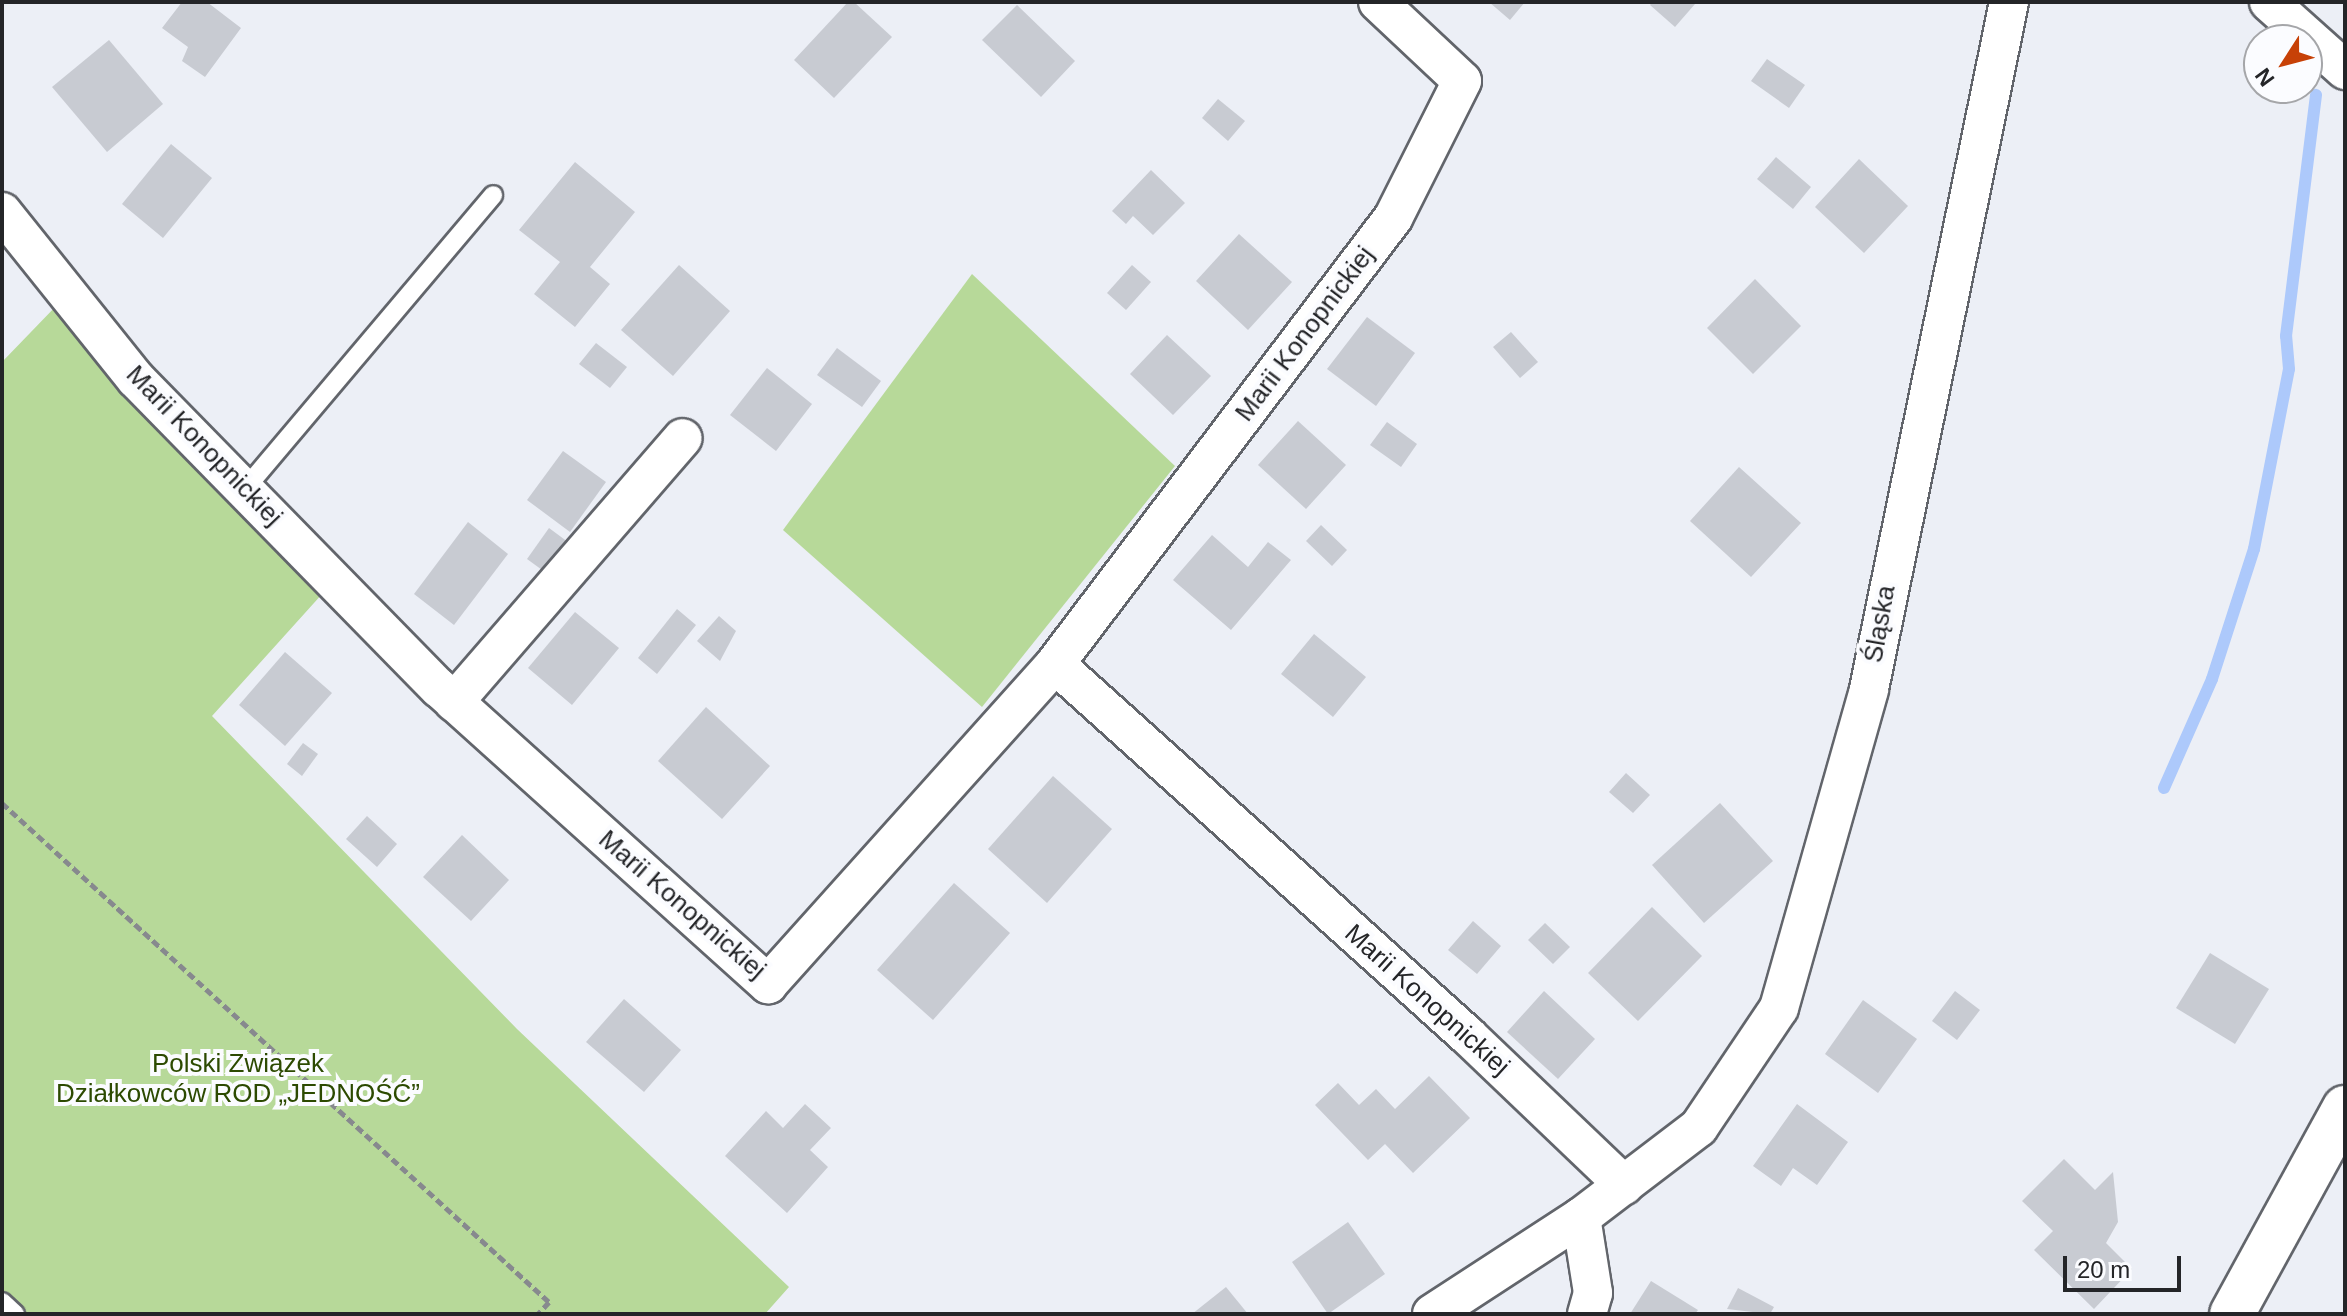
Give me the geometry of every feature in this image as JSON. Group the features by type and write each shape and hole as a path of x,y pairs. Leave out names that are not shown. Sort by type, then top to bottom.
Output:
{"main road":[{"path":"2232,1314 2345,1108"}],"street":[{"name":"Marii Konopnickiej","path":"2,212 136,379 454,702 768,984 1055,664 1393,218 1462,81 1378,2"},
{"name":"Śląska","path":"1624,1185 1699,1127 1779,1008 1869,689 2009,2"},
{"path":"2269,2 2345,70"},
{"path":"454,702 683,438"},
{"name":"Marii Konopnickiej","path":"1055,664 1468,1036 1624,1185"},
{"path":"1432,1314 1581,1217 1624,1185"},
{"path":"1581,1217 1593,1293 1587,1314"}],"lane":[{"path":"244,490 493,195"},
{"path":"2,1302 15,1314"}],"path":[{"path":"3,807 549,1302 538,1314"}],"green space":[{"path":"972,274 1175,466 982,707 783,530"},
{"name":"Polski Związek Działkowców ROD „JEDNOŚĆ”","path":"58,304 323,593 212,716 517,1029 789,1287 765,1314 2,1314 2,362"}],"building":[{"path":"182,2 207,2 241,28 205,77 182,61 188,47 162,28"},
{"path":"848,2 854,2 892,37 834,98 794,60"},
{"path":"1489,2 1525,2 1510,20"},
{"path":"1652,2 1695,4 1675,27 1650,5"},
{"path":"1017,5 1075,61 1041,97 982,40"},
{"path":"109,40 163,104 107,152 52,87"},
{"path":"1767,59 1805,85 1789,108 1751,81"},
{"path":"1218,99 1245,121 1228,141 1202,118"},
{"path":"171,144 212,178 163,238 122,204"},
{"path":"1776,157 1811,187 1793,209 1757,179"},
{"path":"1859,159 1908,206 1864,253 1815,207"},
{"path":"575,162 635,212 590,267 610,284 575,327 534,294 560,262 519,230"},
{"path":"1151,170 1185,203 1153,235 1133,216 1126,224 1112,211"},
{"path":"1239,234 1292,282 1248,330 1196,281"},
{"path":"679,265 730,311 673,376 621,330"},
{"path":"1132,265 1151,282 1126,310 1107,293"},
{"path":"1755,279 1801,326 1753,374 1707,328"},
{"path":"1367,317 1415,353 1376,406 1327,369"},
{"path":"1511,332 1538,362 1520,378 1493,347"},
{"path":"1167,335 1211,376 1173,415 1130,374"},
{"path":"596,343 627,367 610,388 579,364"},
{"path":"837,348 881,381 862,407 817,375"},
{"path":"767,368 812,404 776,451 730,415"},
{"path":"1298,421 1346,465 1306,509 1258,465"},
{"path":"1387,422 1417,444 1401,467 1370,445"},
{"path":"563,451 606,482 570,532 527,500"},
{"path":"1739,467 1801,523 1751,577 1690,521"},
{"path":"468,522 508,554 454,625 414,594"},
{"path":"1321,525 1347,550 1332,566 1306,541"},
{"path":"549,528 572,545 549,575 527,559"},
{"path":"1212,535 1248,567 1268,542 1291,560 1231,630 1173,580"},
{"path":"677,609 696,625 657,674 638,658"},
{"path":"575,612 619,648 572,705 528,668"},
{"path":"719,616 736,631 720,661 697,641"},
{"path":"1314,634 1366,677 1333,717 1281,674"},
{"path":"285,652 332,693 285,746 239,705"},
{"path":"706,707 770,766 722,819 658,761"},
{"path":"303,743 318,754 302,776 287,764"},
{"path":"1626,773 1650,795 1633,813 1609,792"},
{"path":"1053,776 1112,829 1047,903 988,849"},
{"path":"1720,803 1773,861 1704,923 1652,865"},
{"path":"367,816 397,844 377,867 346,839"},
{"path":"462,835 509,880 471,921 423,877"},
{"path":"954,883 1010,933 933,1020 877,970"},
{"path":"1652,907 1702,956 1638,1021 1588,973"},
{"path":"1473,921 1501,946 1477,974 1448,950"},
{"path":"1545,923 1570,947 1553,964 1528,940"},
{"path":"2210,953 2269,989 2235,1044 2176,1008"},
{"path":"1544,991 1595,1039 1558,1079 1507,1032"},
{"path":"1955,991 1980,1010 1957,1040 1932,1021"},
{"path":"624,999 681,1050 644,1092 586,1042"},
{"path":"1863,1000 1917,1039 1878,1093 1825,1054"},
{"path":"1429,1076 1470,1118 1413,1173 1385,1144 1368,1160 1315,1105 1338,1083 1359,1105 1376,1089 1395,1109"},
{"path":"805,1104 831,1128 810,1150 828,1167 787,1213 725,1156 766,1111 783,1128"},
{"path":"1797,1104 1848,1142 1817,1185 1793,1168 1781,1186 1753,1166"},
{"path":"2064,1159 2095,1190 2113,1172 2118,1222 2106,1243 2132,1269 2094,1309 2034,1250 2053,1231 2022,1201"},
{"path":"1348,1222 1385,1274 1328,1314 1292,1262"},
{"path":"1651,1281 1698,1310 1695,1314 1630,1314"},
{"path":"1226,1287 1248,1314 1192,1314"},
{"path":"1738,1288 1774,1307 1770,1314 1727,1309"}],"waterway":[{"path":"2164,788 2212,679 2254,549 2289,369 2286,336 2315,104"}]}
